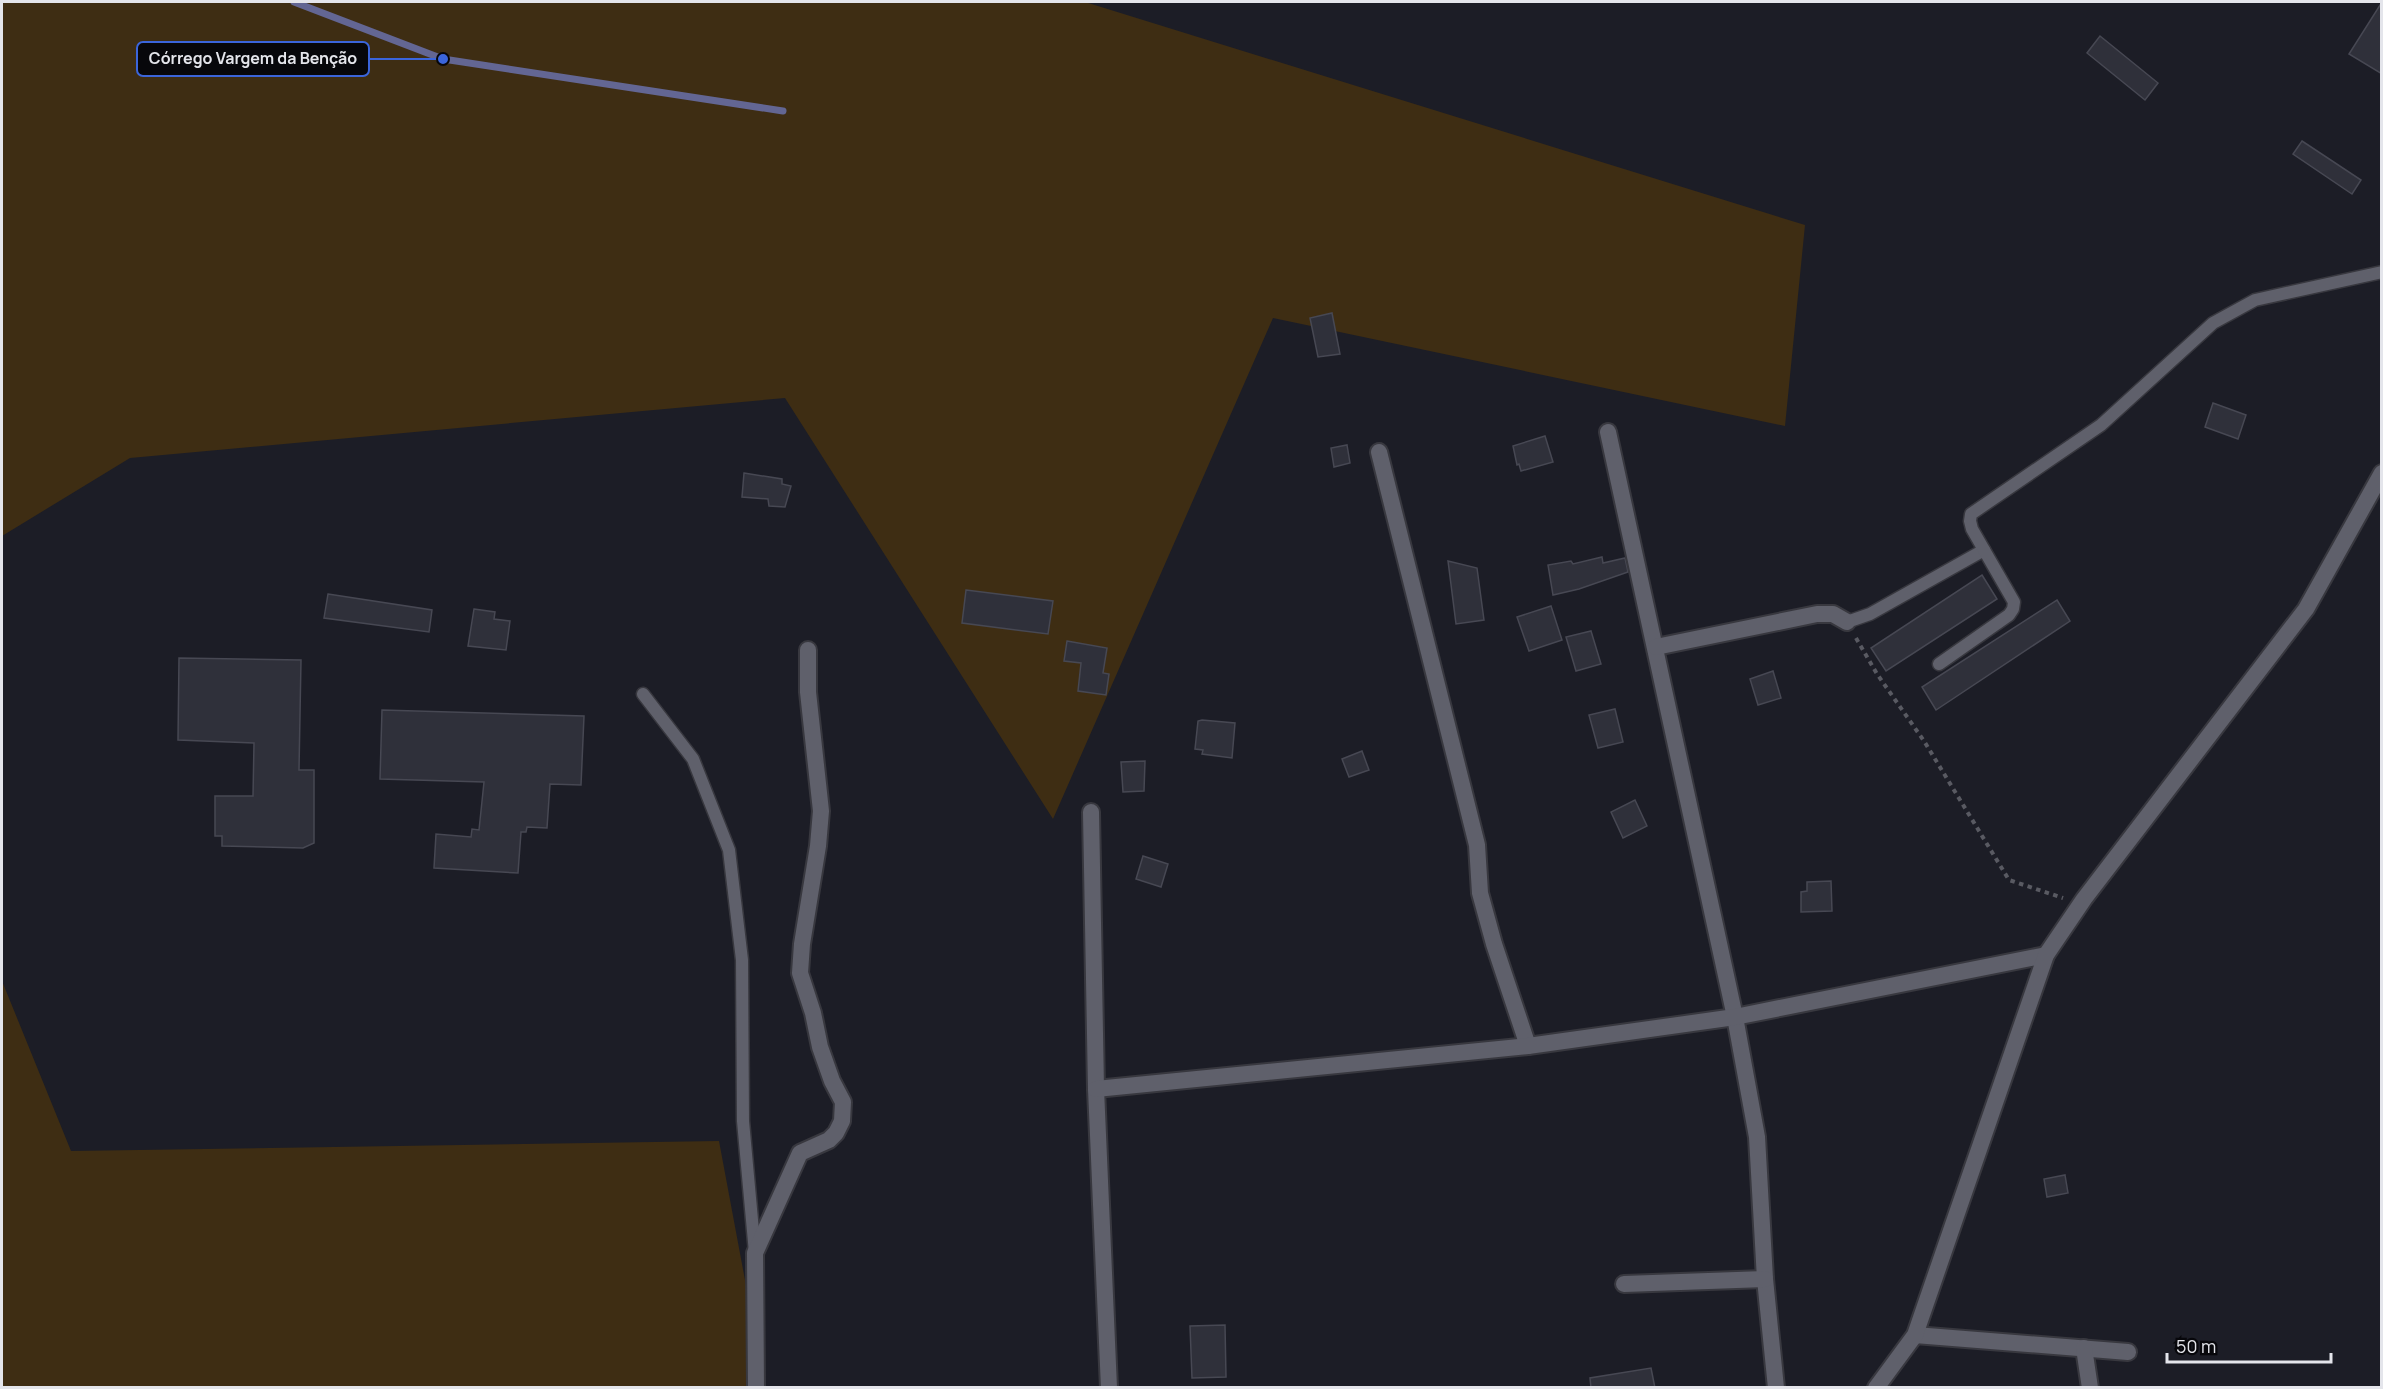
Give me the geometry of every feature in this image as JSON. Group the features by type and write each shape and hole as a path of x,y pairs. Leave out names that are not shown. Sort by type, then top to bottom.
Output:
{"street":[{"path":"1608,432 1735,1017 1757,1137 1765,1279 1776,1388"},
{"path":"1379,452 1477,845 1480,893 1494,944 1528,1046"},
{"path":"1876,1388 1915,1335 2046,955 2084,899 2306,609 2382,473"},
{"path":"1656,647 1817,614 1833,614 1847,622"},
{"path":"756,1388 755,1253 800,1153 829,1140 836,1133 842,1121 843,1102 832,1081 820,1047 813,1013 800,973 821,811 808,692 808,650"},
{"path":"1091,812 1096,1089 1109,1388"},
{"path":"1096,1089 1528,1046 1735,1017 2046,955"},
{"path":"1624,1284 1765,1279"},
{"path":"1915,1335 2128,1352"},
{"path":"2084,1348 2090,1388"}],"lane":[{"path":"1940,664 2009,615 2013,609 2014,602 1972,529 1971,514 2102,425 2213,323 2255,300 2382,272"},
{"path":"1847,622 1870,614 1984,550"},
{"path":"643,694 693,759 729,850 742,960 743,1121 755,1253"}],"path":[{"path":"1847,622 1877,674 1924,741 2009,880 2065,899 2084,899"}],"shaded area":[{"path":"2,2 1085,2 1805,225 1785,426 1273,318 1053,819 785,398 130,458 2,536"},
{"path":"2,981 71,1151 719,1141 765,1387 2,1387"}],"building":[{"path":"2382,2 2382,74 2349,54"},
{"path":"2100,36 2158,83 2145,100 2087,53"},
{"path":"2302,141 2361,180 2352,194 2293,154"},
{"path":"1332,313 1340,354 1318,357 1310,318"},
{"path":"2213,403 2246,415 2238,439 2205,427"},
{"path":"1545,436 1553,462 1521,471 1519,464 1517,465 1513,446"},
{"path":"1347,445 1350,463 1334,467 1331,448"},
{"path":"744,473 782,479 782,484 791,486 785,507 769,506 768,499 742,497"},
{"path":"1602,557 1603,563 1625,558 1628,572 1579,589 1553,595 1548,565 1571,561 1573,564"},
{"path":"1448,561 1477,568 1484,620 1456,624"},
{"path":"1982,575 1997,599 1886,671 1871,648"},
{"path":"966,590 1053,601 1048,634 962,623"},
{"path":"328,594 432,610 429,632 324,618"},
{"path":"2057,600 2070,621 1936,710 1922,687"},
{"path":"1551,606 1562,640 1529,651 1517,617"},
{"path":"474,609 495,612 494,619 510,621 506,650 468,646"},
{"path":"1591,631 1601,664 1576,671 1566,637"},
{"path":"1067,641 1107,648 1103,673 1109,674 1106,695 1078,691 1081,663 1064,661"},
{"path":"179,658 301,660 299,770 314,770 314,843 303,848 222,846 222,836 215,836 215,796 253,796 254,743 178,740"},
{"path":"1773,671 1781,698 1758,705 1750,679"},
{"path":"1615,709 1623,742 1598,748 1589,715"},
{"path":"382,710 584,716 581,785 550,784 547,828 527,827 526,832 521,832 518,873 434,868 436,834 471,837 472,829 479,830 484,782 380,779"},
{"path":"1198,721 1235,723 1232,758 1202,754 1203,750 1195,749"},
{"path":"1362,751 1369,770 1349,777 1342,759"},
{"path":"1145,761 1144,791 1123,792 1121,762"},
{"path":"1635,800 1647,826 1623,838 1611,812"},
{"path":"1143,856 1168,864 1161,887 1136,879"},
{"path":"1831,881 1832,911 1801,912 1801,892 1807,891 1807,882"},
{"path":"2065,1175 2068,1193 2047,1197 2044,1179"},
{"path":"1225,1325 1226,1377 1192,1378 1190,1326"},
{"path":"1651,1368 1655,1388 1591,1388 1590,1378"}],"waterway":[{"path":"294,2 443,59 783,111"}],"place":[{"name":"Córrego Vargem da Benção","path":"443,59"}]}
